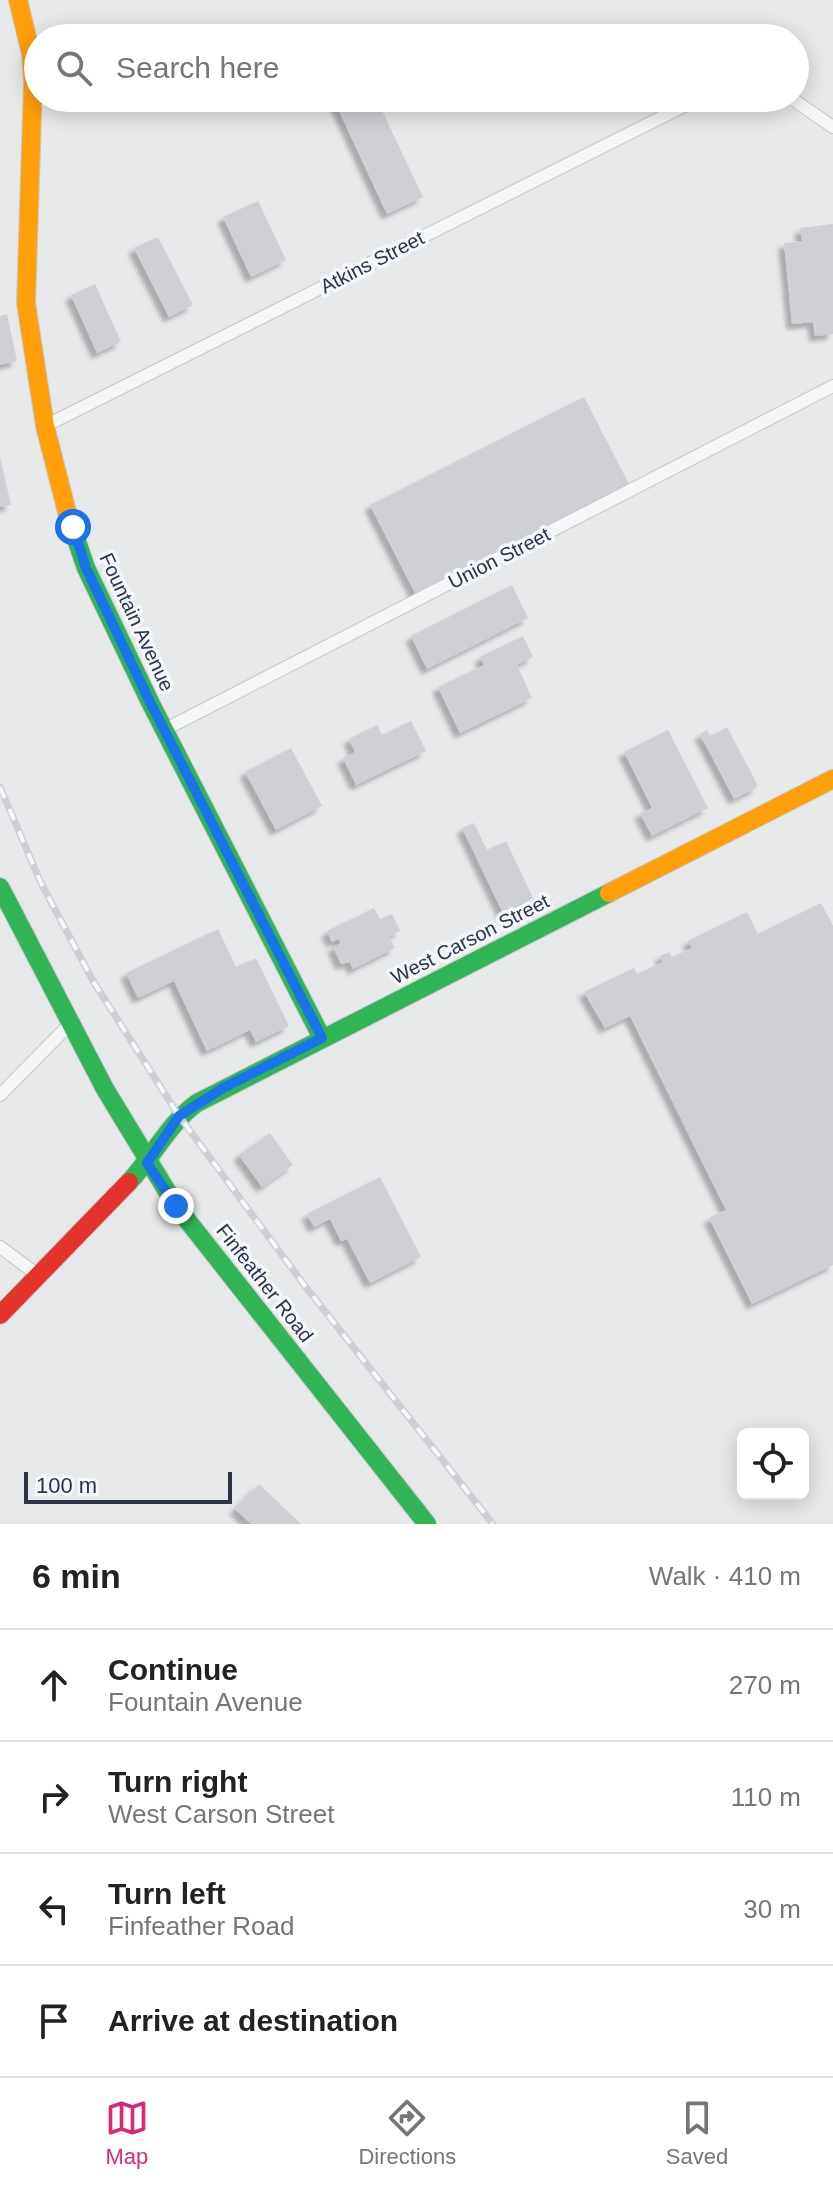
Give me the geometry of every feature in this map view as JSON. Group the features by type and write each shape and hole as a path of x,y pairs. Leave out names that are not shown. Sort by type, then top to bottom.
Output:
{"street":[{"name":"Fountain Avenue","path":"18,0 24,25"},
{"path":"809,109 833,127"},
{"name":"Fountain Avenue","path":"32,112 26,303 45,426 62,497 86,568 164,730 322,1038"},
{"name":"Atkins Street","path":"45,426 672,112"},
{"name":"Union Street","path":"164,730 833,386"},
{"name":"West Carson Street","path":"0,1315 147,1163 179,1116 223,1088 833,779"},
{"name":"Finfeather Road","path":"0,887 69,1025 147,1163 176,1206 427,1524"},
{"path":"0,1095 69,1025"},
{"path":"0,1247 38,1275"}],"building":[{"path":"340,112 383,112 423,197 387,214"},
{"path":"258,201 286,260 251,277 223,217"},
{"path":"833,224 833,334 815,336 813,322 792,324 784,243 802,241 800,228"},
{"path":"158,237 193,305 169,317 134,248"},
{"path":"95,284 121,342 97,353 71,295"},
{"path":"7,314 17,361 0,365 0,316"},
{"path":"584,397 631,488 417,597 370,505"},
{"path":"0,457 11,505 0,507"},
{"path":"512,585 528,618 427,669 411,636"},
{"path":"523,636 533,657 517,665 532,698 460,733 438,687 484,665 480,657"},
{"path":"411,721 426,751 356,785 343,758 355,752 349,739 377,725 382,735"},
{"path":"727,727 757,784 756,788 734,799 700,734 707,730 710,736"},
{"path":"668,730 708,808 652,836 640,813 652,808 624,752"},
{"path":"291,748 322,806 276,830 245,772"},
{"path":"474,823 487,850 506,841 533,898 503,913 462,828"},
{"path":"821,903 833,926 833,1265 752,1304 709,1218 726,1210 630,1016 605,1028 584,992 634,968 637,974 663,962 660,956 669,952 672,957 692,948 688,941 747,912 758,934"},
{"path":"374,908 380,919 392,914 400,931 389,936 395,948 353,969 350,962 341,964 333,947 341,943 338,939 332,942 327,931"},
{"path":"218,929 236,967 256,958 289,1026 256,1042 250,1030 207,1051 174,981 138,998 126,973"},
{"path":"270,1133 293,1165 262,1187 239,1155"},
{"path":"380,1177 421,1257 370,1283 347,1239 341,1241 330,1219 314,1227 307,1214"},
{"path":"259,1484 301,1524 251,1524 235,1509"}],"railway":[{"path":"0,787 41,883 93,981 179,1116 305,1286 493,1524"}],"traffic: fast":[{"path":"67,512 86,568 150,702 322,1038"},
{"path":"0,887 105,1089 176,1206 427,1524"},
{"path":"129,1182 169,1131 197,1103 609,893"}],"traffic: slow":[{"path":"18,0 24,25"},
{"path":"32,112 26,303 45,426 67,512"},
{"path":"609,893 833,779"}],"traffic: jam":[{"path":"0,1315 129,1182"}],"route":[{"path":"73,527 86,568 150,702 322,1038 223,1088 179,1116 147,1163 176,1206"}]}
